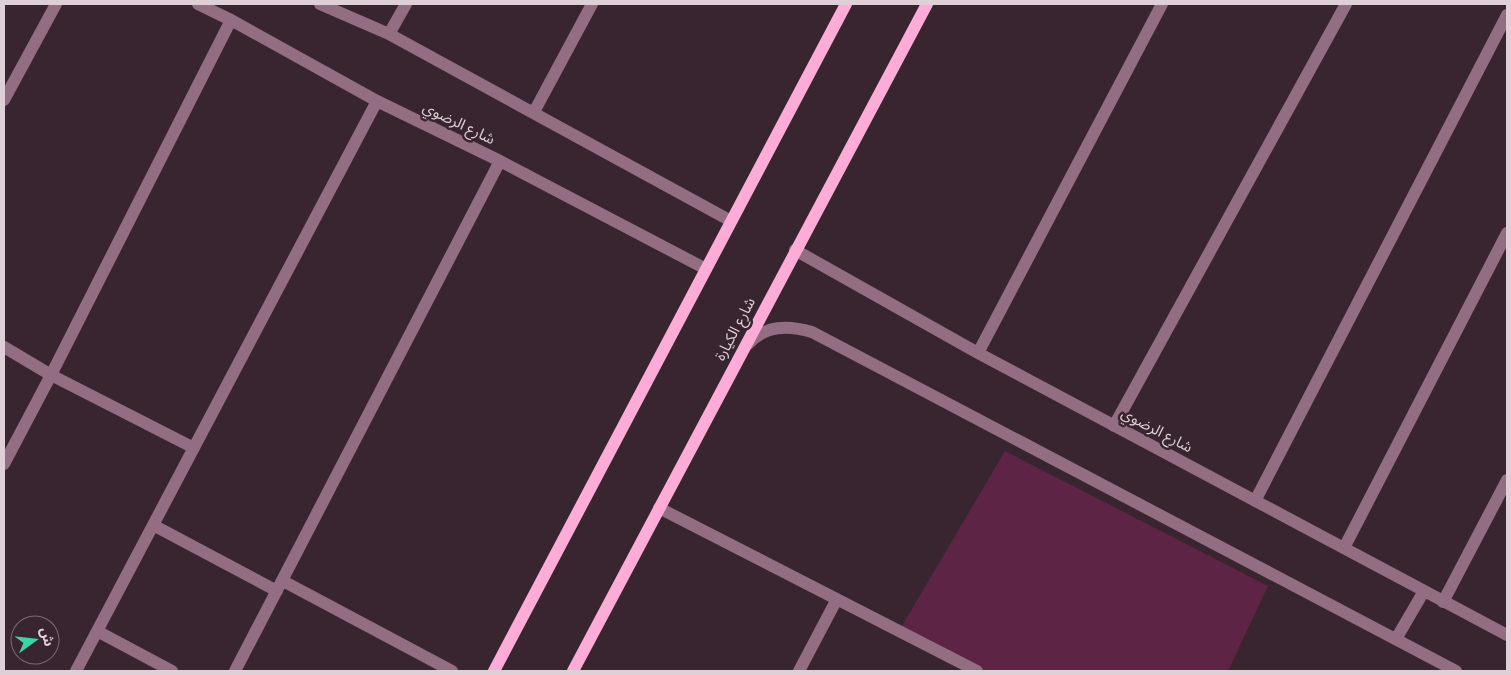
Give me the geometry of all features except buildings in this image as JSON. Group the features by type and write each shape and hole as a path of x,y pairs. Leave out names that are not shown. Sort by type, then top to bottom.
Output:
{"main road":[{"path":"494,671 846,4"},
{"name":"شارع الكيارة","path":"573,671 927,4"}],"street":[{"path":"4,100 56,4"},
{"name":"شارع الرضوي","path":"198,4 231,20 378,101 500,161 706,269"},
{"path":"320,4 389,34 731,221"},
{"path":"389,34 406,4"},
{"path":"534,112 592,4"},
{"path":"978,353 1162,4"},
{"path":"1114,426 1346,4"},
{"path":"1255,501 1507,15"},
{"path":"4,464 52,375 231,20"},
{"path":"76,671 378,101"},
{"path":"235,671 500,161"},
{"path":"1344,548 1507,233"},
{"name":"شارع الرضوي","path":"795,250 978,353 1507,635"},
{"path":"742,351 757,334 770,329 798,328 812,332 1456,671"},
{"path":"4,347 52,375 194,448"},
{"path":"1444,602 1507,480"},
{"path":"659,508 977,671"},
{"path":"153,524 452,671"},
{"path":"1396,639 1424,591"},
{"path":"799,671 837,599"},
{"path":"97,631 172,671"}],"shaded area":[{"path":"1005,451 1268,586 1228,671 977,671 899,631"}]}
